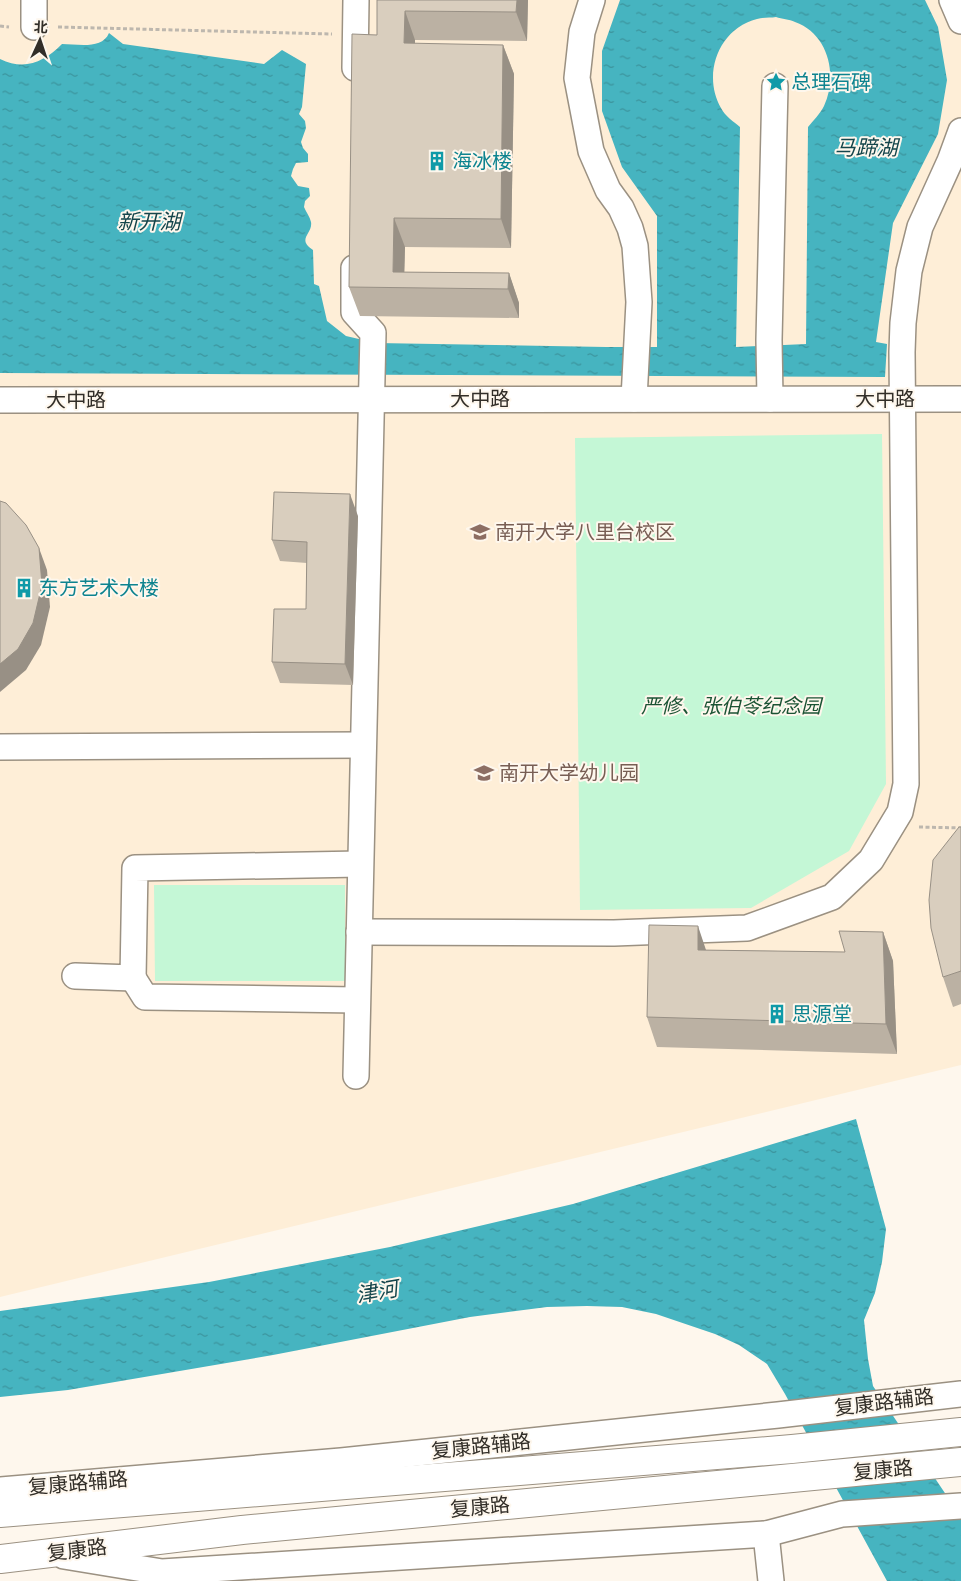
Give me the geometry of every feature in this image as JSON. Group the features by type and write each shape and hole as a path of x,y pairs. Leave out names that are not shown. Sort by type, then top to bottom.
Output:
{"highway":[{"name":"复康路","path":"0,1513 782,1450 961,1432"},
{"name":"复康路","path":"0,1559 242,1530 961,1462"}],"street":[{"path":"34,0 34,27"},
{"path":"355,94 356,0"},
{"path":"592,0 582,32 577,78 591,151 608,190 621,208 630,228 634,246 639,302 634,390"},
{"path":"952,0 961,21"},
{"path":"770,392 769,340 775,86"},
{"path":"359,932 614,933 747,928 832,897 871,860 900,812 906,784 903,323 909,270 920,227 950,161 961,131"},
{"path":"354,243 354,312 373,333 356,1076"},
{"name":"大中路","path":"0,400 371,390 770,392 903,399 961,399"},
{"path":"0,747 363,745"},
{"path":"357,1000 145,997 133,978 135,868 360,864"},
{"path":"75,976 133,978"},
{"name":"复康路辅路","path":"0,1490 341,1461 961,1394"},
{"path":"48,1554 162,1572 766,1534 842,1514 961,1506"},
{"path":"766,1534 771,1581"}],"path":[{"path":"0,26 355,34"},
{"path":"892,826 961,828"}],"shaded area":[{"name":"南开大学八里台校区","path":"0,0 961,0 961,1065 0,1297"}],"green space":[{"name":"严修、张伯苓纪念园","path":"882,434 886,784 849,851 751,908 580,910 575,438"},
{"path":"154,885 345,885 345,981 155,981"}],"water":[{"name":"新开湖","path":"620,0 925,0 938,27 947,80 938,134 893,223 876,342 887,344 885,377 0,373 0,59 9,63 34,63 48,56 62,44 95,44 101,42 109,33 123,44 264,64 282,50 306,64 302,107 299,114 305,121 306,128 301,142 308,154 308,162 296,163 291,176 298,186 309,188 310,196 305,201 304,207 311,226 305,239 308,246 313,250 314,284 319,286 327,321 346,336 376,343 657,347 657,216 622,167 602,111 602,51","holes":["776,17 795,22 807,28 816,36 828,57 830,69 830,82 824,106 808,127 806,344 736,347 740,127 723,111 715,95 713,82 714,68 717,55 723,43 732,32 743,24 757,19"]},
{"name":"津河","path":"856,1119 886,1229 882,1262 875,1293 864,1320 873,1386 961,1517 961,1581 887,1581 767,1364 739,1345 715,1334 656,1314 622,1307 547,1307 470,1317 273,1355 68,1390 0,1397 0,1311 209,1282 390,1247 573,1204"}],"building":[{"name":"海冰楼","path":"377,0 517,0 516,12 405,11 404,43 503,45 501,219 394,218 393,272 509,273 508,289 349,287 352,34 377,35"},
{"path":"274,492 350,494 345,664 272,662 274,609 306,609 307,542 272,540"},
{"name":"东方艺术大楼","path":"0,501 6,503 26,525 39,548 42,585 33,623 18,649 0,664"},
{"path":"959,827 961,827 961,971 943,977 931,928 929,900 933,860"},
{"path":"649,925 698,926 698,950 845,952 839,931 883,932 886,1024 647,1017"}],"place":[{"name":"总理石碑","path":"776,82"},
{"name":"海冰楼","path":"437,161"},
{"name":"南开大学八里台校区","path":"480,532"},
{"name":"东方艺术大楼","path":"24,588"},
{"name":"南开大学幼儿园","path":"484,773"},
{"name":"思源堂","path":"777,1014"}],"water label":[{"name":"马蹄湖","path":"866,148"}]}
